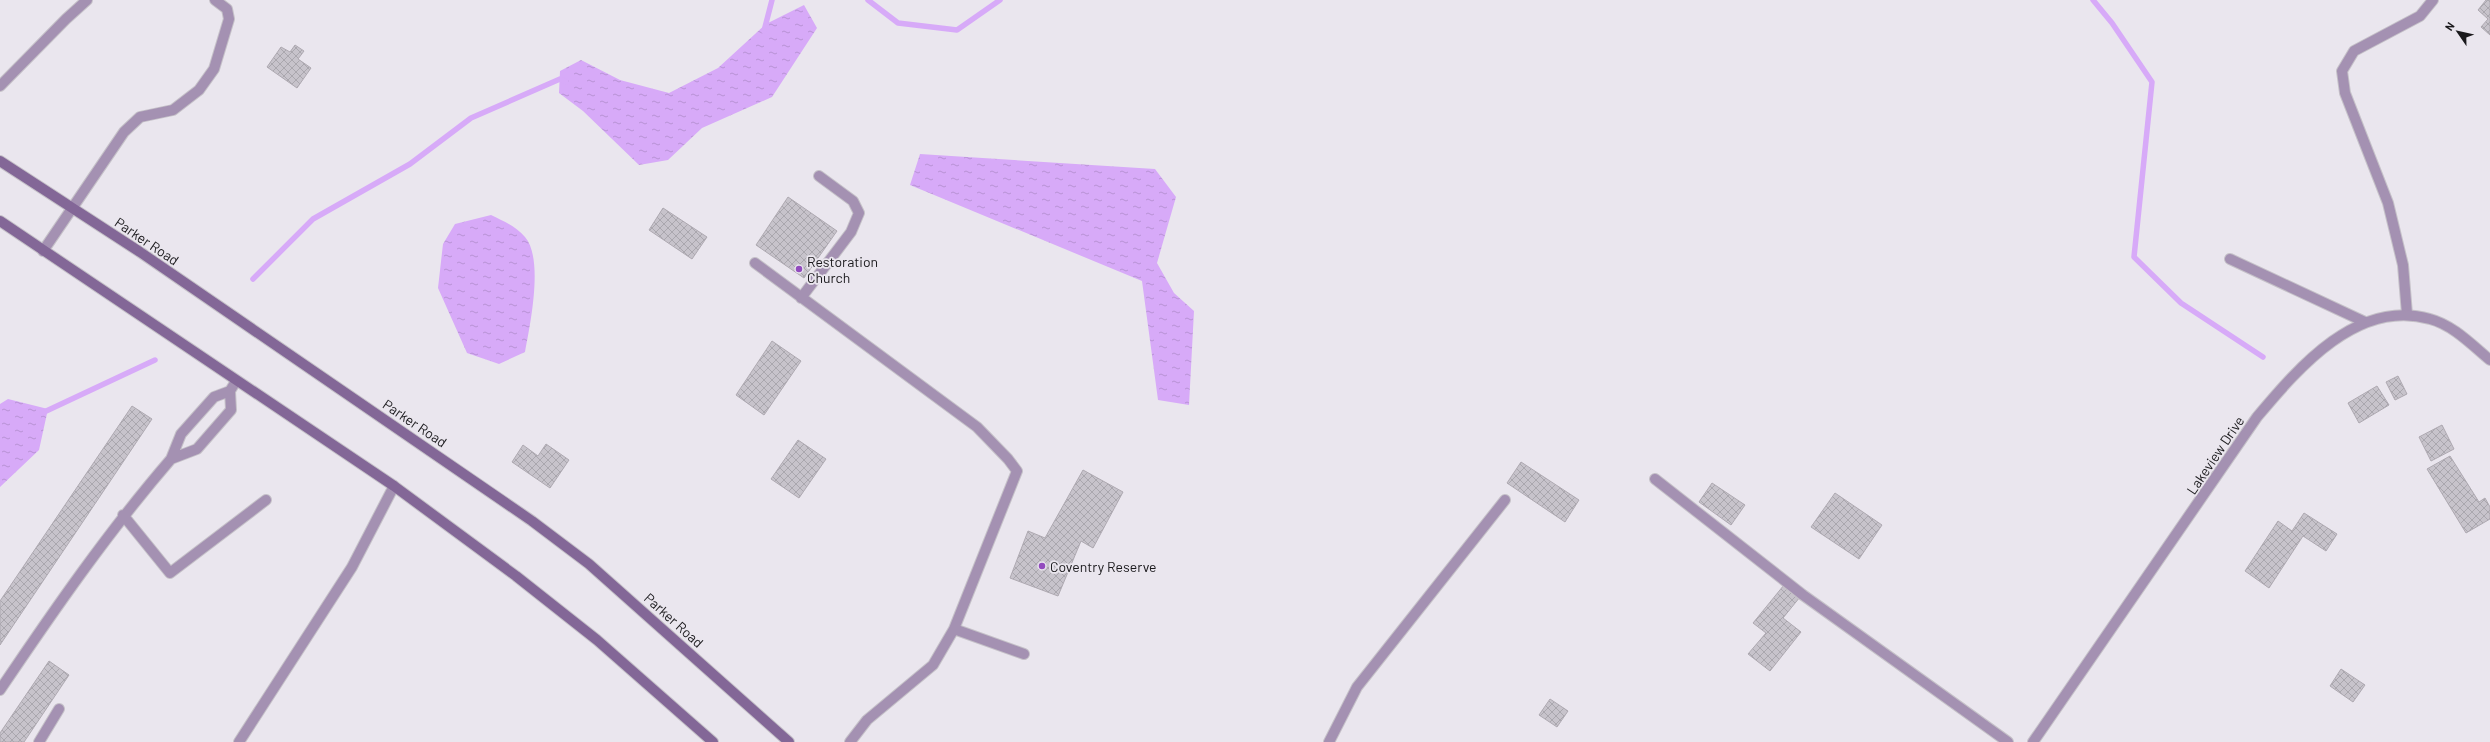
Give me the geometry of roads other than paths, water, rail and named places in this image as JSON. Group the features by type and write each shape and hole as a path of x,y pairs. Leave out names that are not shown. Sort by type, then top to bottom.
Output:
{"main road":[{"name":"Parker Road","path":"0,160 532,520 589,564 788,742"},
{"path":"0,221 394,486 516,576 597,640 713,742"}],"street":[{"path":"0,86 66,19 87,0"},
{"path":"43,250 124,132 140,117 173,110 199,90 214,69 229,19 227,9 215,0"},
{"path":"2407,314 2403,265 2388,202 2345,93 2342,71 2354,51 2420,16 2433,0"},
{"path":"801,298 850,232 859,213 853,201 819,176"},
{"path":"2230,259 2365,322"},
{"path":"754,263 977,427 1008,458 1017,471 954,629 933,665 867,720 850,742"},
{"name":"Lakeview Drive","path":"2033,742 2257,417 2302,368 2355,326 2387,315 2407,314 2431,319 2452,330 2489,357"},
{"path":"171,459 197,449 211,435 231,410 230,392 236,381"},
{"path":"0,690 72,585 123,515 171,459 181,434 214,397 230,392"},
{"path":"1655,479 1803,595 2008,742"},
{"path":"239,742 352,567 394,486"},
{"path":"123,515 170,573 266,500"},
{"path":"1329,742 1357,687 1505,500"},
{"path":"954,629 1024,654"},
{"path":"39,742 59,709"}],"water":[{"path":"804,5 817,28 772,97 702,128 668,160 639,165 583,111 559,93 560,71 581,60 620,80 669,93 718,68 766,24"},
{"path":"920,154 1155,169 1176,197 1157,263 1174,293 1194,311 1189,405 1158,400 1142,281 910,185"},
{"path":"491,215 513,227 525,237 531,247 535,276 530,326 525,352 499,364 467,353 438,288 443,244 455,224"},
{"path":"8,399 48,409 39,450 0,487 0,404"}],"waterway":[{"path":"764,31 772,0"},
{"path":"868,0 898,23 957,30 1000,0"},
{"path":"2093,0 2112,23 2152,82 2134,257 2181,303 2263,357"},
{"path":"253,279 313,219 410,164 471,118 560,79 566,82"},
{"path":"42,413 155,360"}],"place":[{"name":"Restoration Church","path":"799,269"},
{"name":"Coventry Reserve","path":"1042,566"}]}
